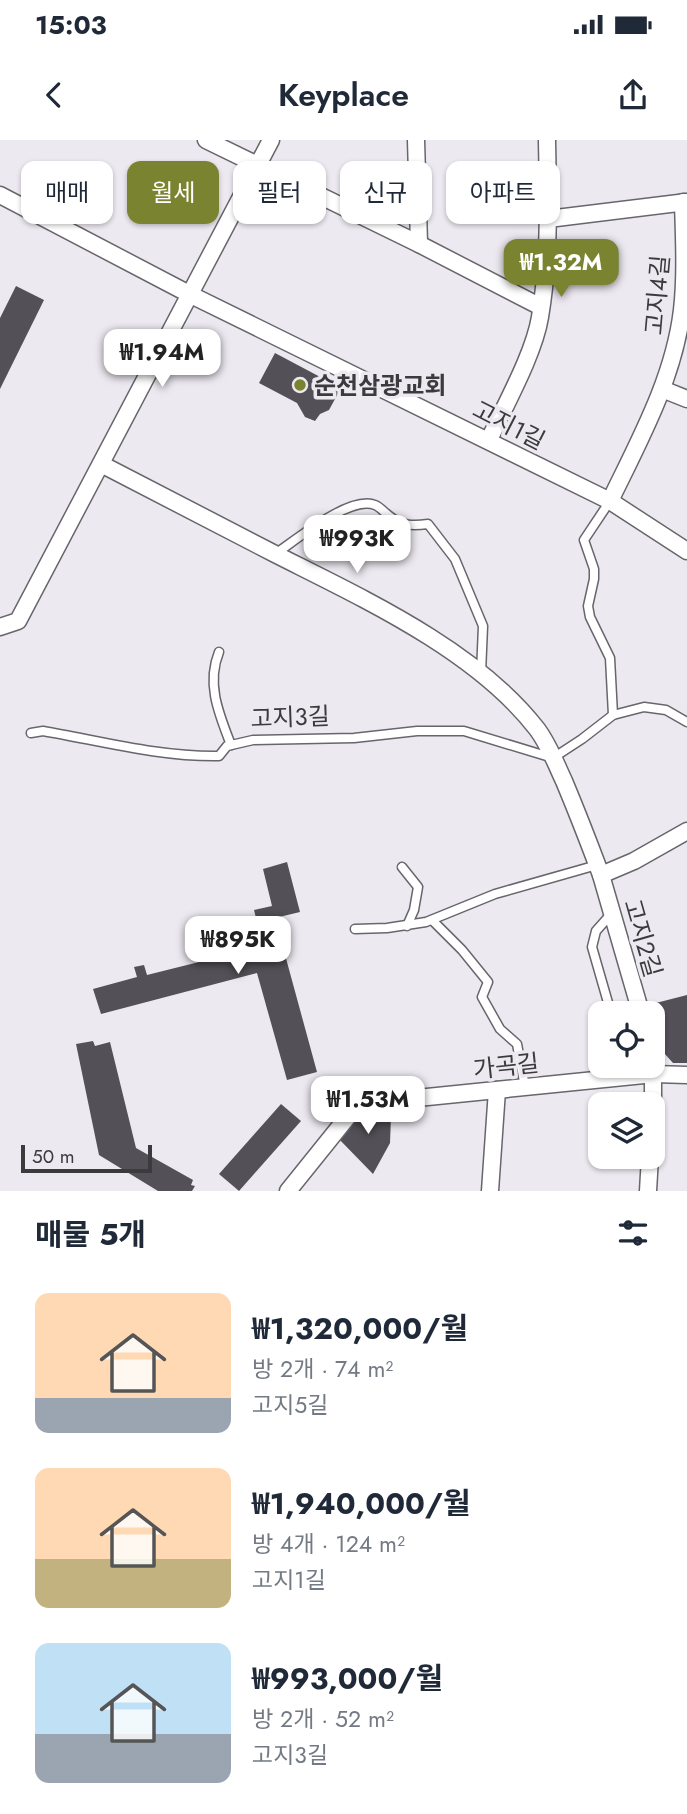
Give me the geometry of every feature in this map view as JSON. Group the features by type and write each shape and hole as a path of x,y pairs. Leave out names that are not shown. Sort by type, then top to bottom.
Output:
{"street":[{"path":"205,140 248,161"},
{"path":"260,161 271,140"},
{"path":"416,140 419,244"},
{"path":"547,140 547,161"},
{"name":"고지1길","path":"0,195 191,295 610,502 687,551"},
{"path":"326,199 541,307"},
{"name":"고지4길","path":"560,218 685,202 682,311 675,350 662,389 610,502"},
{"path":"0,627 18,621 233,214"},
{"path":"489,440 531,350 540,318 549,248 548,224"},
{"path":"662,389 687,399"},
{"path":"101,464 330,581 430,638 481,673 513,701 539,732 553,758"},
{"name":"고지2길","path":"553,758 599,870 638,1001"},
{"name":"고지2길","path":"599,870 634,861 687,831"},
{"name":"가곡길","path":"665,1072 687,1075"},
{"name":"가곡길","path":"288,1191 358,1104 591,1078"},
{"path":"490,1191 497,1090"},
{"path":"648,1191 649,1169"}],"lane":[{"path":"610,502 583,540 594,569 588,606 590,617 610,658 613,715"},
{"path":"275,554 335,515 360,503 376,505 396,522 409,526 428,524 454,559 483,626 481,673"},
{"path":"219,652 214,665 213,687 231,744"},
{"path":"553,758 613,715 644,707 666,710 687,722"},
{"name":"고지3길","path":"31,733 43,731 127,748 219,756 231,744 253,740 354,738 417,731 464,731 553,758"},
{"path":"402,867 418,887 414,910 407,926"},
{"path":"355,929 407,926 432,920 495,894 599,870"},
{"path":"608,1001 593,947 596,931 612,913"},
{"path":"432,920 462,950 488,982 482,997 500,1029 517,1044 524,1087"}],"building":[{"path":"16,286 44,300 0,389 0,318"},
{"name":"순천삼광교회","path":"275,353 341,388 329,410 320,414 315,421 305,417 297,403 259,383"},
{"path":"287,862 300,912 275,918 317,1072 287,1080 257,973 101,1014 93,989 137,977 134,967 144,965 147,975 219,957 216,946 225,943 228,954 251,949 243,920 256,918 254,910 272,906 263,869"},
{"path":"687,995 687,1063 673,1063 665,1054 664,1001"},
{"path":"93,1041 95,1046 110,1042 136,1148 193,1180 191,1185 195,1186 192,1191 158,1191 99,1155 76,1044"},
{"path":"281,1104 301,1121 239,1191 219,1174"},
{"path":"380,1105 391,1116 390,1143 373,1174 337,1137 359,1109"}],"place":[{"name":"순천삼광교회","path":"300,385"}]}
